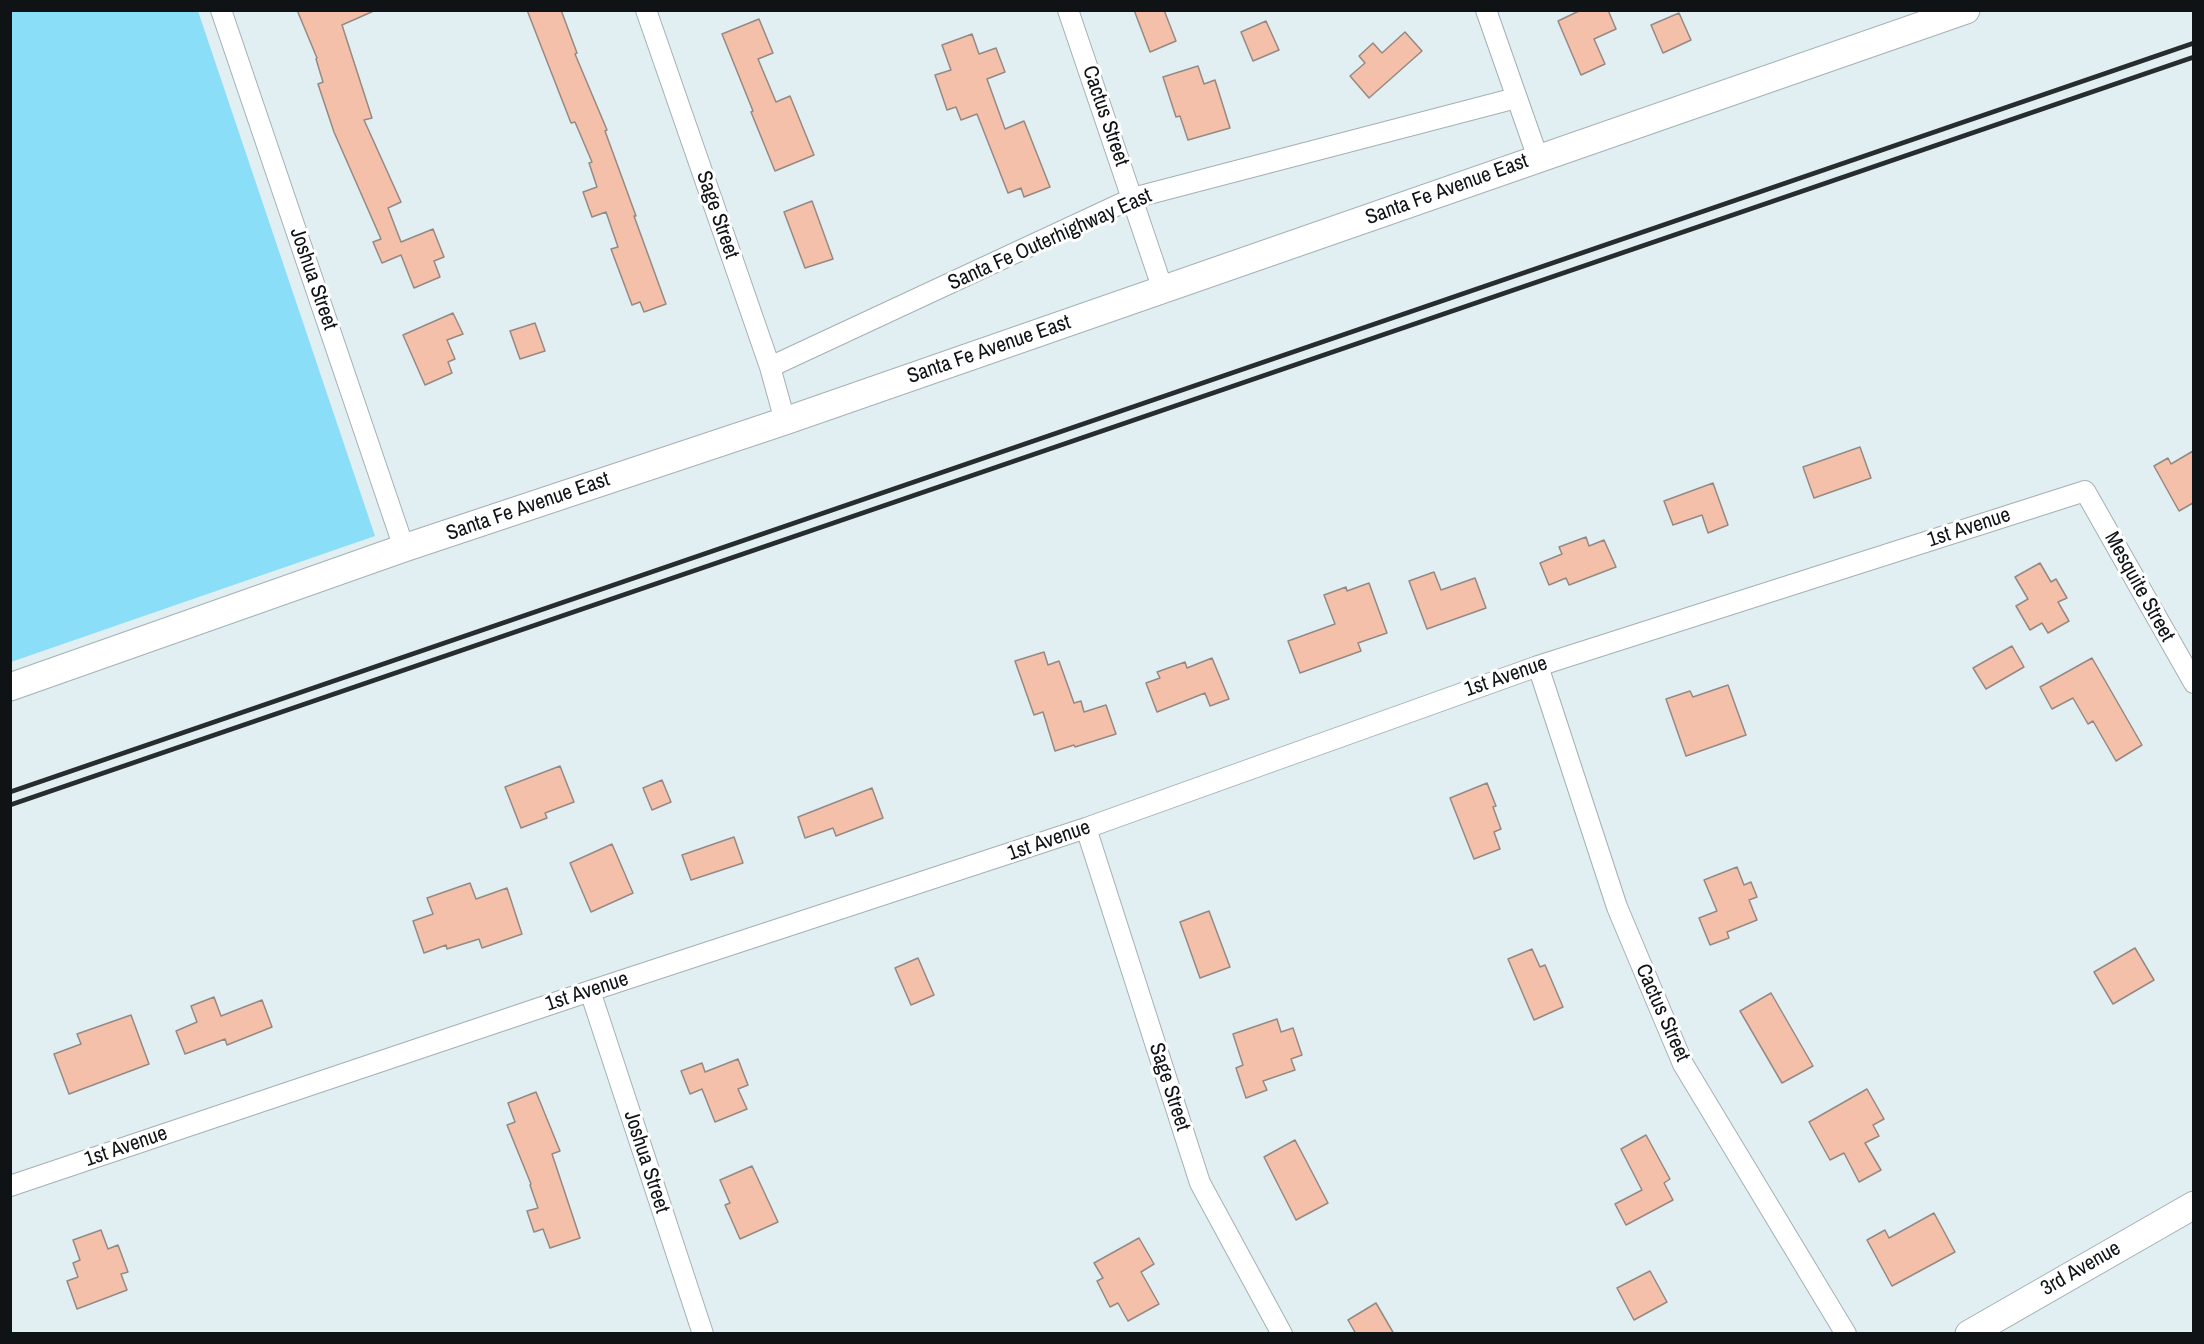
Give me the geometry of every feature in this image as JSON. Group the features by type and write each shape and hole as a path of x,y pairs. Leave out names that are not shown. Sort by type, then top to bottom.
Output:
{"street":[{"name":"Joshua Street","path":"222,10 404,548"},
{"name":"Sage Street","path":"646,10 770,367 785,421"},
{"name":"Cactus Street","path":"1068,10 1163,290"},
{"path":"1486,10 1538,158"},
{"name":"Santa Fe Avenue East","path":"10,687 404,548 785,421 1163,290 1538,158 1911,20 1966,10"},
{"name":"Santa Fe Outerhighway East","path":"770,367 1133,198 1516,98"},
{"name":"1st Avenue","path":"10,1186 590,991 1086,828 1538,666 2085,491"},
{"name":"Mesquite Street","path":"2085,491 2193,683"},
{"name":"Cactus Street","path":"1538,666 1617,907 1683,1064 1846,1334"},
{"name":"Sage Street","path":"1086,828 1200,1183 1282,1334"},
{"name":"Joshua Street","path":"590,991 703,1334"},
{"name":"3rd Avenue","path":"1969,1334 2193,1204"}],"shaded area":[{"path":"10,11 198,11 375,536 11,662"}],"building":[{"path":"297,10 376,10 342,25 372,118 364,120 401,202 388,208 401,242 433,229 444,257 434,261 440,277 414,288 401,255 382,263 373,242 381,239 334,132 318,84 323,82 317,58"},
{"path":"527,10 561,10 577,53 575,54 607,130 605,131 666,304 644,312 640,302 632,305 611,249 618,247 606,212 592,217 583,192 597,187 589,163 592,162 575,122 571,123"},
{"path":"1134,10 1164,10 1176,41 1150,52"},
{"path":"1581,10 1608,10 1616,29 1594,39 1605,64 1581,75 1558,21"},
{"path":"1679,13 1691,40 1663,53 1651,25"},
{"path":"759,19 773,53 758,59 776,102 790,96 814,155 775,171 722,34"},
{"path":"1266,21 1279,50 1253,61 1241,32"},
{"path":"1405,32 1422,51 1369,98 1350,76 1365,63 1359,56 1373,43 1382,53"},
{"path":"972,34 979,54 996,48 1005,72 987,79 1005,129 1024,121 1050,187 1024,197 1021,188 1008,193 977,114 961,120 956,107 947,110 935,75 951,70 942,45"},
{"path":"1198,66 1204,84 1215,80 1230,128 1188,140 1180,116 1176,117 1163,77"},
{"path":"812,201 833,259 805,268 784,212"},
{"path":"453,313 463,334 447,340 455,359 448,362 452,373 425,385 403,335"},
{"path":"535,323 545,351 520,359 510,331"},
{"path":"1860,447 1871,478 1814,498 1803,467"},
{"path":"2193,451 2193,503 2179,511 2154,466 2168,458 2171,464"},
{"path":"1713,483 1728,525 1708,533 1702,515 1673,525 1664,501"},
{"path":"1586,537 1589,546 1604,540 1616,567 1569,585 1566,578 1549,585 1540,563 1562,554 1559,547"},
{"path":"2040,563 2051,582 2056,579 2067,598 2058,602 2069,621 2048,633 2042,623 2030,630 2016,606 2028,599 2015,577"},
{"path":"1434,572 1441,590 1475,578 1486,608 1427,629 1409,581"},
{"path":"1369,583 1387,633 1358,643 1361,651 1300,673 1288,641 1335,624 1324,595 1346,587 1347,591"},
{"path":"2012,646 2024,667 1986,689 1973,668"},
{"path":"1044,652 1048,665 1059,661 1074,703 1081,701 1084,712 1106,705 1116,734 1055,751 1043,712 1034,715 1015,661"},
{"path":"1212,658 1229,699 1210,706 1205,693 1157,712 1146,683 1160,678 1157,672 1185,662 1187,668"},
{"path":"2092,658 2142,745 2116,761 2093,721 2088,724 2073,698 2052,709 2040,687"},
{"path":"1728,685 1746,735 1686,756 1666,699 1690,691 1693,697"},
{"path":"560,766 574,802 545,813 547,818 521,828 505,787"},
{"path":"662,780 671,802 652,810 643,788"},
{"path":"1487,783 1496,806 1493,807 1501,829 1494,832 1500,849 1474,859 1450,798"},
{"path":"872,788 883,818 836,836 833,828 805,838 798,817"},
{"path":"734,837 743,863 691,880 682,855"},
{"path":"612,844 633,893 591,912 570,863"},
{"path":"1737,867 1744,885 1751,882 1757,897 1749,900 1757,920 1727,932 1729,938 1710,945 1699,918 1717,911 1704,880"},
{"path":"470,883 476,899 507,888 522,934 482,948 479,939 447,949 446,945 424,953 413,921 433,914 427,898"},
{"path":"1209,911 1230,967 1200,978 1180,922"},
{"path":"2135,948 2154,980 2113,1004 2094,972"},
{"path":"1532,949 1540,967 1545,965 1563,1007 1534,1020 1508,959"},
{"path":"918,958 934,995 911,1005 895,968"},
{"path":"1771,993 1813,1066 1782,1083 1740,1011"},
{"path":"214,997 221,1016 262,1000 272,1027 227,1045 225,1039 185,1054 176,1031 197,1022 191,1006"},
{"path":"131,1015 149,1064 69,1094 54,1054 81,1044 77,1034"},
{"path":"1277,1019 1281,1032 1293,1028 1302,1055 1291,1059 1295,1070 1263,1081 1267,1090 1246,1098 1236,1068 1243,1065 1233,1034"},
{"path":"738,1059 748,1085 738,1089 747,1109 715,1122 702,1089 690,1094 681,1071 702,1063 705,1072"},
{"path":"1867,1089 1884,1119 1873,1125 1879,1136 1865,1143 1881,1170 1859,1182 1844,1153 1830,1160 1809,1122"},
{"path":"536,1092 560,1151 552,1154 580,1238 550,1248 543,1229 534,1232 527,1211 538,1208 531,1184 507,1125 515,1122 508,1103"},
{"path":"1646,1135 1670,1179 1664,1183 1673,1200 1626,1225 1615,1204 1642,1190 1621,1149"},
{"path":"1295,1140 1328,1203 1296,1220 1264,1157"},
{"path":"752,1166 778,1222 740,1239 725,1205 730,1203 720,1180"},
{"path":"1934,1213 1955,1252 1892,1286 1867,1240 1885,1230 1889,1238"},
{"path":"101,1230 108,1249 118,1245 128,1272 121,1274 127,1290 77,1309 67,1281 78,1277 73,1263 80,1260 73,1240"},
{"path":"1139,1238 1154,1264 1141,1272 1159,1304 1128,1321 1118,1303 1110,1307 1097,1281 1103,1278 1094,1263"},
{"path":"1650,1271 1667,1302 1634,1320 1617,1288"},
{"path":"1376,1303 1394,1334 1356,1334 1348,1320"}],"railway":[{"path":"10,792 2194,43"},
{"path":"10,805 2194,57"}]}
